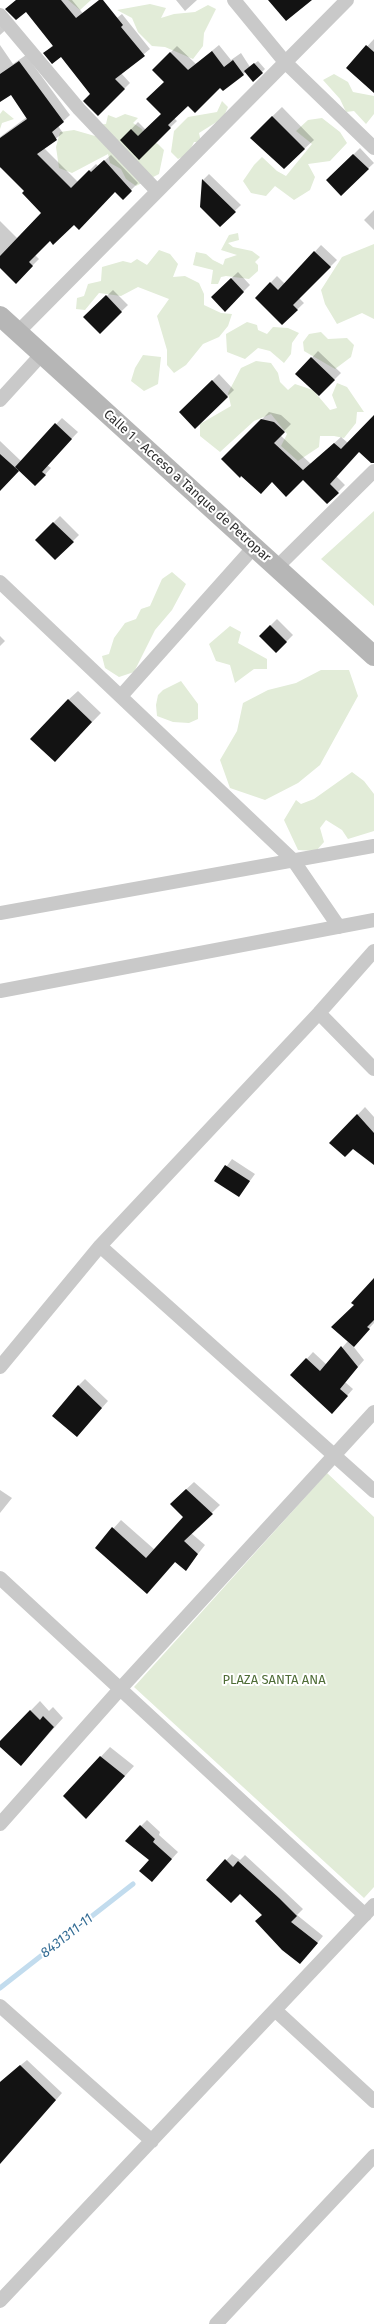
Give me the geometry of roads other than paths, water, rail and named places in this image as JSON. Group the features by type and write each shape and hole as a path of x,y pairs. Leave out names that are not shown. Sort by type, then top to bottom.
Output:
{"street":[{"path":"234,0 285,62 374,148"},
{"path":"18,332 347,0"},
{"path":"0,15 79,109 157,192"},
{"name":"Calle 1 - Acceso a Tanque de Petropar","path":"0,316 374,656"},
{"path":"0,400 42,354"},
{"path":"277,567 374,471"},
{"path":"121,696 254,547"},
{"path":"0,582 293,860 339,927"},
{"path":"1,911 374,846"},
{"path":"0,991 374,920"},
{"path":"1,1363 100,1246 319,1013 374,951"},
{"path":"319,1013 374,1069"},
{"path":"100,1246 335,1454 374,1491"},
{"path":"0,1824 121,1688 374,1412"},
{"path":"0,1578 369,1910 0,2301"},
{"path":"0,2006 152,2141"},
{"path":"275,2010 374,2101"},
{"path":"216,2324 374,2156"}],"waterway":[{"name":"8431311-11","path":"0,1988 133,1884"}],"park label":[{"name":"PLAZA SANTA ANA","path":"274,1680"}]}
